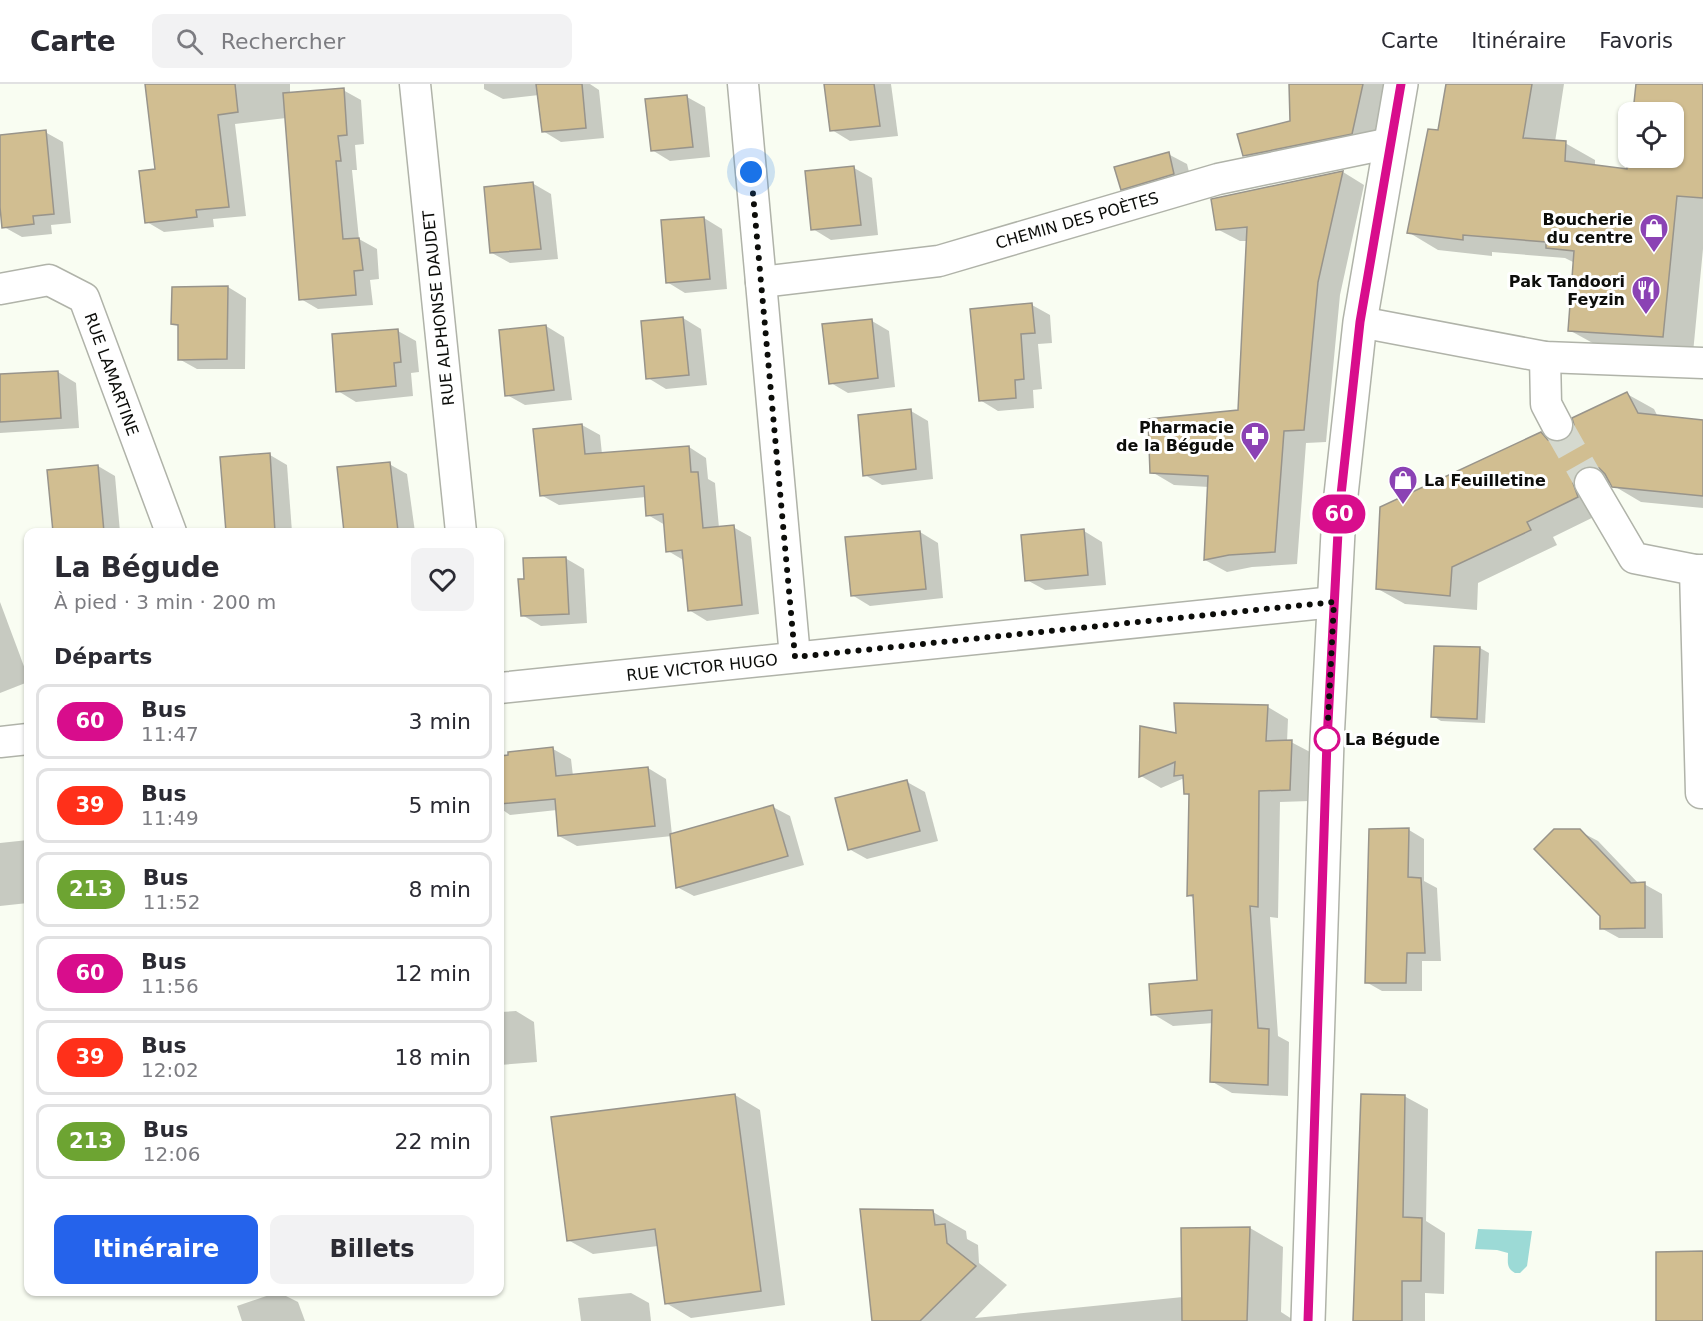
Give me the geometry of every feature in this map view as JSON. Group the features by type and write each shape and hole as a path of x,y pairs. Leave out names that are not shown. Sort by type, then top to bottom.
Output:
{"main road":[{"path":"1308,1321 1327,741 1339,513 1360,322 1401,84"}],"street":[{"name":"RUE ALPHONSE DAUDET","path":"415,84 461,528"},
{"path":"743,84 795,657"},
{"name":"CHEMIN DES POÈTES","path":"761,282 939,261 1218,179 1391,143"},
{"name":"RUE LAMARTINE","path":"0,289 49,280 84,298 170,528"},
{"path":"1360,322 1545,357 1703,363"},
{"path":"1545,357 1546,404 1557,425"},
{"path":"1590,483 1634,558 1699,570 1701,793"},
{"name":"RUE VICTOR HUGO","path":"504,688 1334,602"},
{"path":"0,742 24,739"}],"water":[{"path":"1478,1229 1532,1231 1527,1266 1520,1273 1515,1273 1509,1267 1508,1253 1475,1249"}],"building":[{"path":"145,84 235,84 238,112 218,115 229,207 196,210 197,217 145,223 139,171 155,169"},
{"path":"536,84 582,84 586,128 542,132"},
{"path":"824,84 874,84 880,126 830,131"},
{"path":"1289,84 1363,84 1352,134 1243,156 1237,134 1290,121"},
{"path":"1446,84 1532,84 1523,138 1566,141 1565,161 1627,169 1684,168 1684,102 1634,102 1636,84 1703,84 1703,198 1677,196 1663,337 1568,331 1574,251 1546,248 1546,242 1463,235 1463,240 1407,233 1428,129 1438,130"},
{"path":"344,88 347,135 338,136 341,161 336,161 343,239 359,238 363,270 354,271 356,295 299,300 283,93"},
{"path":"687,95 693,147 651,151 645,99"},
{"path":"46,130 54,214 33,216 34,224 2,228 0,135"},
{"path":"1169,152 1174,174 1121,190 1114,167"},
{"path":"854,166 861,225 811,230 805,171"},
{"path":"1343,171 1318,282 1304,430 1284,431 1275,552 1229,555 1204,560 1208,476 1150,473 1148,419 1238,410 1247,227 1216,230 1211,199"},
{"path":"533,182 541,249 490,253 484,187"},
{"path":"704,217 710,279 666,283 661,220"},
{"path":"228,286 227,359 178,360 178,325 171,324 172,287"},
{"path":"1032,303 1035,333 1021,334 1024,379 1015,380 1016,398 979,401 970,309"},
{"path":"683,317 689,375 646,379 641,321"},
{"path":"872,319 878,378 829,384 822,324"},
{"path":"546,325 554,390 505,396 499,330"},
{"path":"398,329 401,362 394,363 396,386 336,392 332,334"},
{"path":"58,371 61,418 0,422 0,374"},
{"path":"1627,392 1638,413 1703,420 1703,496 1612,487 1599,468 1590,466 1582,468 1575,474 1573,483 1578,497 1527,522 1531,530 1452,567 1450,596 1376,589 1380,507 1541,432 1548,440 1556,442 1564,440 1572,434 1574,425 1572,418"},
{"path":"911,409 916,469 863,476 858,415"},
{"path":"582,424 585,454 689,446 691,472 698,472 703,528 734,525 742,605 688,611 682,550 666,552 663,514 646,516 644,486 540,496 533,429"},
{"path":"270,453 275,528 226,528 220,457"},
{"path":"390,462 398,528 344,528 337,467"},
{"path":"98,465 104,528 53,528 47,470"},
{"path":"1084,529 1088,575 1025,581 1021,535"},
{"path":"920,531 926,589 851,596 845,537"},
{"path":"566,557 569,614 521,616 518,579 524,579 523,558"},
{"path":"1434,646 1480,647 1477,719 1431,717"},
{"path":"1174,703 1268,705 1266,741 1292,740 1290,790 1259,791 1258,907 1250,906 1258,1028 1269,1029 1268,1085 1210,1082 1212,1010 1151,1015 1149,984 1197,980 1193,895 1187,896 1189,794 1184,794 1183,775 1174,776 1175,762 1139,777 1140,726 1176,733"},
{"path":"553,747 556,776 648,767 655,826 558,836 555,799 504,804 504,756 508,755 508,752"},
{"path":"907,780 920,831 848,850 835,798"},
{"path":"773,805 788,856 676,888 670,834"},
{"path":"1409,828 1408,877 1421,878 1425,953 1407,953 1406,983 1365,983 1369,829"},
{"path":"1554,829 1580,829 1631,883 1645,882 1645,928 1600,929 1600,916 1534,849"},
{"path":"735,1094 761,1291 665,1304 655,1229 567,1241 551,1117"},
{"path":"1361,1094 1405,1095 1403,1217 1422,1218 1421,1281 1402,1281 1402,1321 1353,1321"},
{"path":"860,1209 933,1210 935,1225 945,1224 947,1243 976,1266 920,1321 872,1321"},
{"path":"1250,1227 1247,1321 1182,1321 1181,1228"},
{"path":"1703,1251 1703,1321 1656,1321 1656,1252"}],"tunnel":[{"path":"1557,425 1590,483"}],"bus line":[{"name":"60","path":"1308,1321 1327,741 1339,513 1360,322 1401,84"}],"place":[{"name":"Boucherie du centre","path":"1654,254"},
{"name":"Pak Tandoori Feyzin","path":"1646,316"},
{"name":"Pharmacie de la Bégude","path":"1255,462"},
{"name":"La Feuilletine","path":"1403,506"},
{"name":"La Bégude","path":"1327,739"}],"route":[{"path":"751,172 795,657 1334,602 1327,741 1327,739"}]}
